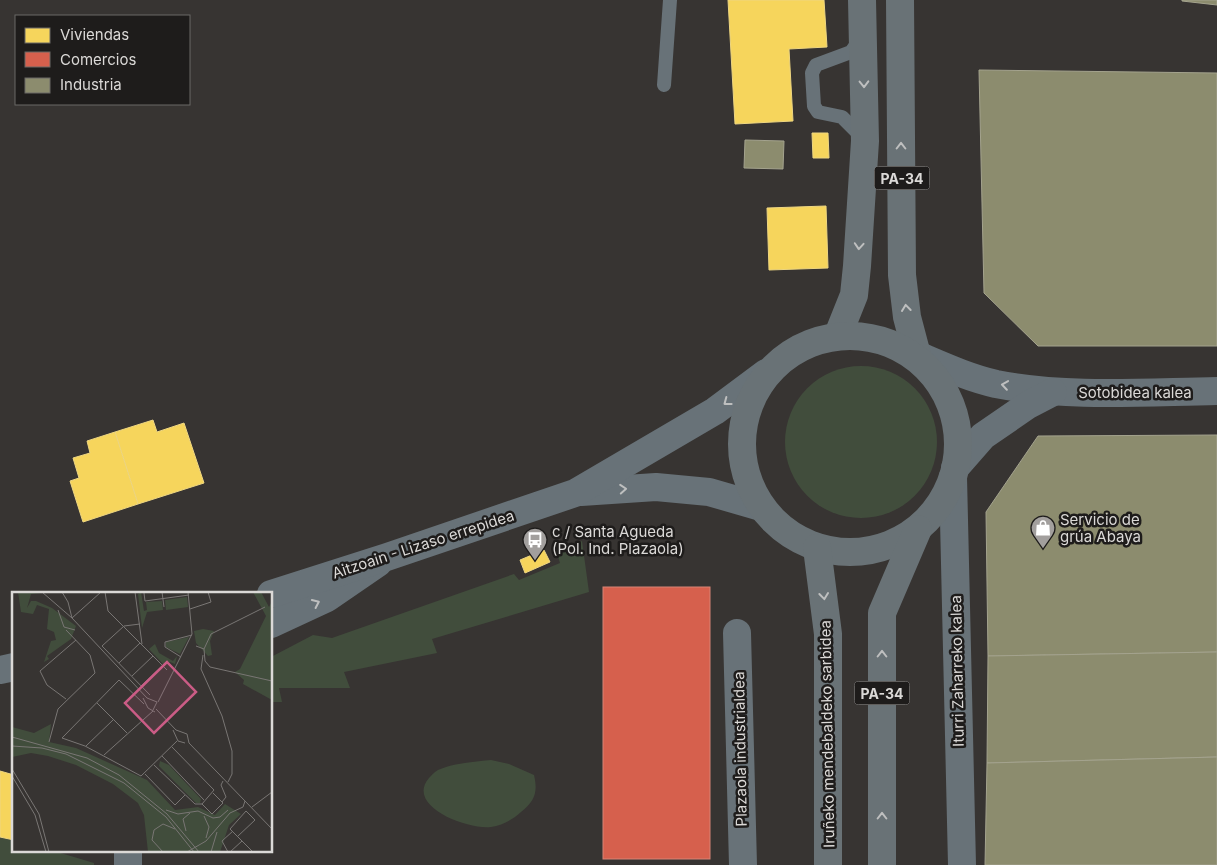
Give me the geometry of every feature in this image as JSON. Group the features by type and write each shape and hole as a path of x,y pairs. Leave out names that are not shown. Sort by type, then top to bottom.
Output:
{"highway":[{"name":"PA-34","path":"838,335 854,295 865,141 862,0"},
{"name":"PA-34","path":"900,0 902,276 907,317 917,355 949,398 957,427 958,456 954,473 937,508 918,529 895,543 870,551 844,553 817,548 786,532 761,507 743,466 743,421 766,373 795,349 838,335 872,337 917,355"},
{"name":"PA-34","path":"882,865 882,613 918,529"},
{"name":"Iruñeko mendebaldeko sarbidea","path":"817,548 828,634 828,865"}],"street":[{"name":"Sotobidea kalea","path":"917,355 964,375 996,384 1053,392 1217,391"},
{"path":"575,493 715,411 766,373"},
{"name":"Sotobidea kalea","path":"954,473 983,436 1028,405 1053,392"},
{"name":"Iturri Zaharreko kalea","path":"954,473 962,865"},
{"path":"575,493 656,487 709,492 761,507"},
{"name":"Aitzoain - Lizaso errepidea","path":"272,593 387,557 575,493"},
{"path":"272,624 327,598 387,557"},
{"name":"Plazaola industrialdea","path":"738,633 743,865"},
{"path":"128,852 128,865"}],"lane":[{"path":"664,85 670,0"},
{"path":"863,35 851,52 816,66 812,73 814,106 818,112 842,117 865,141"}],"green space":[{"path":"861,366 890,372 903,379 914,389 924,400 931,413 937,442 931,471 924,484 914,495 903,505 890,512 861,518 832,512 819,505 808,495 798,484 791,471 785,442 791,413 798,400 808,389 819,379 832,372"},
{"path":"582,541 589,592 432,639 437,653 344,672 350,688 279,688 282,702 272,702 272,656 313,635 332,638 514,574 519,580 560,563 556,550"},
{"path":"491,760 509,764 534,775 536,786 530,804 511,820 491,827 468,825 442,814 432,807 425,798 424,788 429,778 437,771 457,764"},
{"path":"0,837 12,840 12,852 57,852 94,863 94,865 0,865"}],"building: Viviendas":[{"path":"728,0 824,0 827,47 789,49 793,121 735,124"},
{"path":"812,133 828,133 829,158 813,158"},
{"path":"826,206 828,268 769,270 767,208"},
{"path":"153,420 157,432 184,423 204,483 138,504 115,432"},
{"path":"115,432 138,504 83,522 70,481 79,478 73,458 90,453 87,441"},
{"name":"c / Santa Agueda (Pol. Ind. Plazaola)","path":"544,550 550,562 525,573 520,560"},
{"path":"0,771 12,774 12,840 0,837"}],"building: Comercios":[{"path":"603,587 710,587 710,859 603,859"}],"building: Industria":[{"path":"1217,0 1217,5 1182,1"},
{"path":"979,70 1217,73 1217,346 1038,346 984,293"},
{"path":"745,140 784,141 783,169 744,168"},
{"path":"1217,435 1217,652 988,656 986,512 1038,436"},
{"path":"1217,652 1217,757 987,763 988,656"},
{"path":"1217,757 1217,865 985,865 987,763"}],"place":[{"name":"Servicio de grúa Abaya","path":"1043,549"},
{"name":"c / Santa Agueda (Pol. Ind. Plazaola)","path":"535,561"}]}
